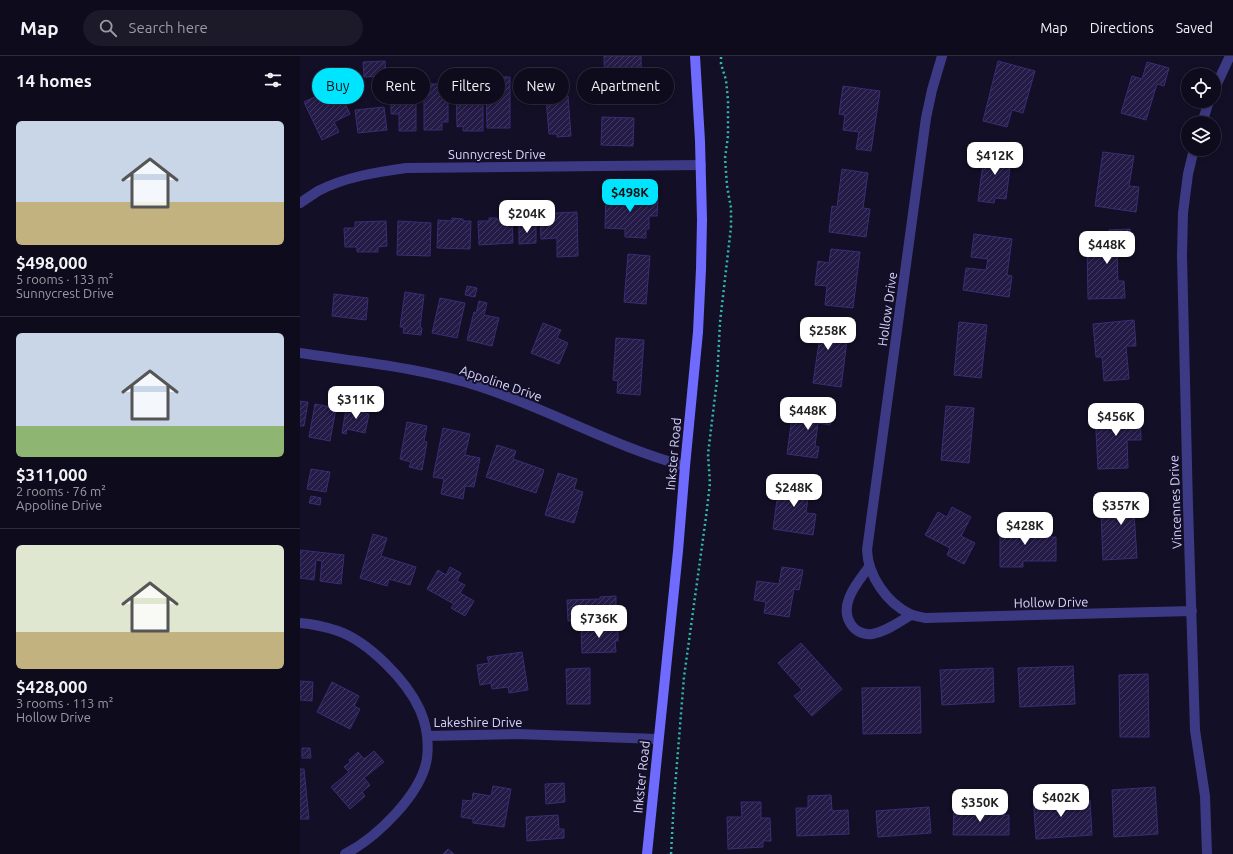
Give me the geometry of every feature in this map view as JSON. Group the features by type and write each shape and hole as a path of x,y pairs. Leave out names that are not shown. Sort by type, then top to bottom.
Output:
{"street":[{"name":"Inkster Road","path":"647,854 678,551 698,332 701,269 701,165 695,56"},
{"name":"Hollow Drive","path":"942,56 926,118 918,174 867,550 870,567 882,590 897,605 911,615 926,618 1192,611"},
{"path":"1221,75 1230,56"},
{"name":"Vincennes Drive","path":"1192,156 1183,206 1182,256 1195,730 1205,796 1207,854"},
{"name":"Sunnycrest Drive","path":"300,203 319,191 346,180 371,173 406,168 701,165"},
{"name":"Appoline Drive","path":"300,353 414,371 480,387 522,402 633,449 685,466"},
{"path":"870,567 853,589 847,604 847,620 857,632 871,634 892,626 911,615"},
{"path":"300,623 339,632 367,648 381,660 407,689 419,709 427,736"},
{"name":"Lakeshire Drive","path":"345,854 353,850 376,832 397,812 414,789 423,774 427,757 427,736 518,734 658,739"}],"path":[{"path":"671,854 684,684 710,483 708,454 718,380 720,322 731,227 731,208 727,194 725,158 728,136 728,100 726,80 721,64 721,56"}],"building":[{"path":"604,56 641,56 641,68 604,68"},
{"path":"385,61 385,68 372,68 372,77 364,77 363,62"},
{"path":"998,61 1035,71 1023,113 1012,110 1007,127 983,121"},
{"path":"1147,62 1169,68 1164,86 1157,84 1146,120 1121,113 1132,76 1142,79"},
{"path":"505,77 510,77 510,128 487,128 487,104 505,104"},
{"path":"430,84 438,84 438,104 448,104 448,122 442,122 442,130 424,130 424,104 430,104"},
{"path":"843,86 880,91 871,151 856,149 859,132 843,130 845,115 839,114"},
{"path":"312,98 312,104 345,104 350,114 334,122 339,132 322,140 304,102"},
{"path":"391,104 416,104 416,131 399,131 399,114 391,114"},
{"path":"456,104 483,104 483,131 463,131 463,126 457,127"},
{"path":"546,104 569,104 571,136 557,137 557,134 549,134"},
{"path":"384,107 387,130 358,133 355,110"},
{"path":"602,117 634,118 633,146 601,145"},
{"path":"985,149 1012,152 1006,199 995,198 994,203 978,201"},
{"path":"1103,152 1134,156 1129,186 1139,187 1136,212 1095,206"},
{"path":"842,169 868,173 863,208 870,209 866,237 829,232 832,206 837,207"},
{"path":"606,193 626,193 626,196 658,197 657,216 649,216 649,229 646,229 646,238 625,237 625,229 605,228"},
{"path":"555,210 555,213 577,212 578,256 557,257 557,238 541,239 540,211"},
{"path":"452,218 463,219 463,221 471,221 470,249 437,248 438,220 452,221"},
{"path":"489,218 497,218 497,220 512,219 513,243 479,245 478,221 489,221"},
{"path":"386,221 387,246 378,247 378,252 357,252 357,247 345,247 344,228 355,228 355,222"},
{"path":"398,221 431,223 430,256 397,255"},
{"path":"519,224 536,224 536,243 519,244"},
{"path":"1130,229 1131,250 1117,251 1118,281 1124,281 1125,298 1088,299 1087,241 1109,240 1109,230"},
{"path":"974,234 1012,239 1007,275 1012,276 1009,297 963,290 966,268 986,270 988,259 971,257"},
{"path":"831,249 860,252 853,308 825,305 827,286 815,285 818,261 829,263"},
{"path":"628,254 650,256 646,304 624,302"},
{"path":"467,286 477,288 475,297 465,295"},
{"path":"405,292 424,295 420,327 422,328 421,335 403,333 404,327 400,327"},
{"path":"334,294 368,298 366,320 332,316"},
{"path":"440,298 465,303 457,338 432,333"},
{"path":"479,301 487,303 484,315 499,318 492,346 467,340 474,312 476,313"},
{"path":"808,319 849,325 841,387 813,383 819,343 805,342"},
{"path":"1134,320 1136,346 1126,346 1129,379 1104,381 1102,357 1096,357 1093,324"},
{"path":"959,322 987,325 981,378 954,375"},
{"path":"543,323 561,330 557,338 568,343 559,364 531,353"},
{"path":"616,338 644,340 640,395 617,393 618,381 613,380"},
{"path":"300,401 308,402 304,426 300,426"},
{"path":"811,403 833,406 830,425 818,423 815,446 819,447 817,458 787,454 792,418 809,420"},
{"path":"315,404 336,408 330,441 309,437"},
{"path":"354,404 363,406 362,412 369,414 365,433 347,429 346,434 342,433 346,409 353,410"},
{"path":"946,406 974,408 969,463 941,460"},
{"path":"1140,410 1141,440 1127,440 1128,468 1098,469 1095,412"},
{"path":"407,422 427,426 424,441 427,442 422,470 409,467 411,462 400,459"},
{"path":"443,428 470,434 465,455 480,458 474,487 465,486 463,499 441,494 444,479 433,477"},
{"path":"497,445 516,451 513,459 544,470 536,493 486,477"},
{"path":"311,469 330,472 326,492 307,489"},
{"path":"558,473 577,479 574,489 583,492 574,523 545,515"},
{"path":"780,478 810,483 806,513 816,514 813,535 773,529"},
{"path":"1140,492 1141,513 1134,513 1137,558 1103,560 1101,513 1110,513 1109,493"},
{"path":"311,496 321,498 320,505 309,503"},
{"path":"952,507 971,517 961,536 975,543 964,564 947,555 950,548 925,535 938,512 947,517"},
{"path":"1000,525 1036,525 1036,537 1056,537 1056,561 1023,561 1023,567 1000,567"},
{"path":"373,534 387,538 381,556 416,567 410,585 389,579 387,586 360,578"},
{"path":"300,550 344,555 341,584 320,581 322,561 316,560 314,580 300,578"},
{"path":"450,567 461,573 457,581 465,585 460,593 474,601 465,616 451,608 454,604 427,589 438,570 446,575"},
{"path":"782,567 803,570 799,590 794,589 789,617 764,613 766,602 754,600 757,581 779,584"},
{"path":"616,596 616,611 600,611 600,620 568,621 567,600 600,599 600,597"},
{"path":"618,625 618,641 615,641 616,652 582,653 581,627"},
{"path":"801,643 842,689 812,716 794,696 802,690 778,663"},
{"path":"522,652 528,690 509,693 508,687 492,689 491,683 480,685 477,665 489,663 487,657"},
{"path":"1073,666 1075,704 1020,707 1018,668"},
{"path":"590,668 590,704 567,704 566,669"},
{"path":"993,668 994,702 942,705 940,670"},
{"path":"1148,674 1149,737 1120,737 1119,675"},
{"path":"300,681 313,682 312,701 300,700"},
{"path":"332,682 359,696 354,706 360,709 350,729 317,712"},
{"path":"920,687 921,733 863,734 862,688"},
{"path":"302,748 310,748 311,758 302,758"},
{"path":"374,751 384,762 364,778 370,785 362,792 365,796 350,809 331,787 349,772 344,767 358,752 364,759"},
{"path":"300,769 304,769 309,819 300,819"},
{"path":"564,783 565,802 546,804 545,784"},
{"path":"493,786 511,789 504,827 473,823 473,819 461,817 463,800 472,801 473,793 491,796"},
{"path":"1155,787 1158,834 1114,837 1112,790"},
{"path":"831,795 832,811 848,810 849,834 797,836 796,808 808,808 808,796"},
{"path":"1060,795 1060,802 1090,800 1092,835 1036,839 1033,796"},
{"path":"741,802 761,802 761,818 770,818 771,841 763,841 763,847 728,849 727,817 742,817"},
{"path":"929,807 931,833 878,837 876,811"},
{"path":"954,809 992,809 992,815 1009,815 1009,835 953,835"},
{"path":"558,815 559,829 564,829 564,838 527,841 526,817"},
{"path":"448,849 453,853 454,854 443,854"}]}
